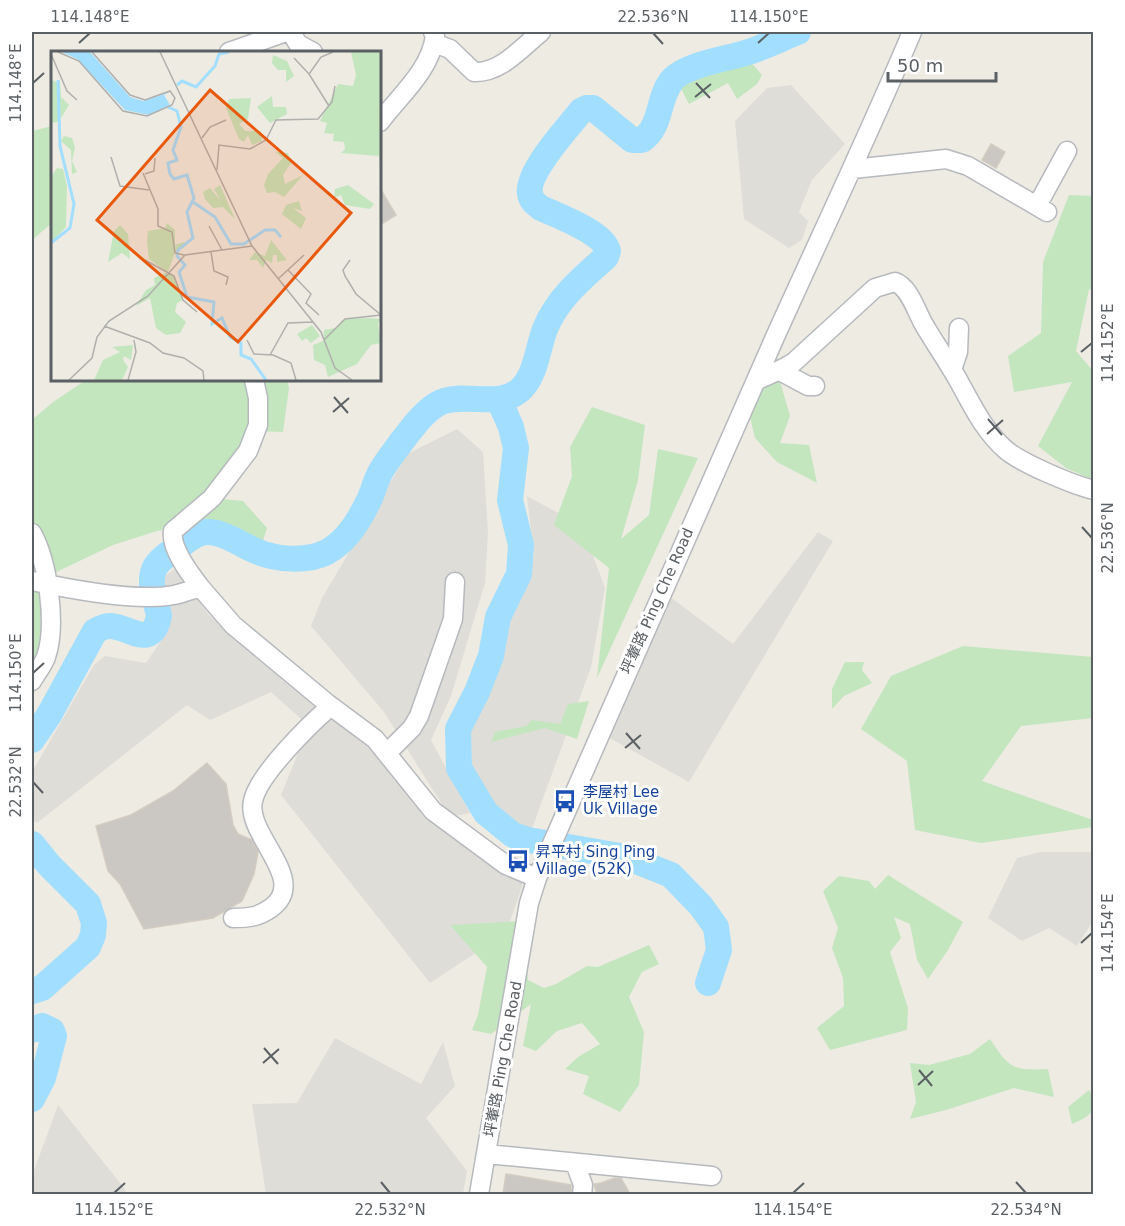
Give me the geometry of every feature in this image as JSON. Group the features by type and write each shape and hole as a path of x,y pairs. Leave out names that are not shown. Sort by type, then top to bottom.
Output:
{"street":[{"path":"232,51 286,32"},
{"path":"291,32 298,44 311,51"},
{"path":"433,37 450,49 474,72 485,73 501,66 541,32"},
{"name":"坪輋路 Ping Che Road","path":"479,1194 529,903 538,874 599,732 853,169 912,32"},
{"path":"381,121 413,82 433,51 433,37"},
{"path":"853,169 946,159 968,166 1042,209 1067,151"},
{"path":"756,381 794,362 875,288 895,282 905,290 972,408 1006,451 1056,476 1094,490"},
{"path":"952,370 958,352 960,328"},
{"path":"780,371 808,386 815,387"},
{"path":"254,381 258,398 258,425 248,451 212,498 173,531 171,538 184,563 201,588 233,625 331,706 375,739 434,811 506,865 538,874"},
{"path":"32,533 40,583 52,622 46,657 32,681"},
{"path":"387,753 412,728 418,716 453,619 455,582"},
{"path":"40,583 135,597 168,595 201,588"},
{"path":"233,918 260,916 284,896 285,887 275,859 252,816 253,800 272,768 309,725 331,706"},
{"path":"487,1154 712,1176"},
{"path":"575,1163 583,1185 582,1194"}],"shaded area":[{"path":"791,85 845,144 812,180 799,212 808,221 802,240 789,248 744,219 735,121 767,88"},
{"path":"457,429 483,452 488,533 485,583 451,696 431,740 470,813 450,817 384,712 311,626 322,598 407,454"},
{"path":"527,496 564,516 589,545 605,588 591,667 530,834 495,810 466,765 469,736 501,664 513,607 534,556"},
{"path":"818,532 833,541 689,782 604,735 669,596 733,644"},
{"path":"176,568 209,615 356,736 429,805 525,878 506,933 430,983 281,795 309,726 271,692 210,720 187,705 37,823 32,819 32,772 94,665 105,656 146,663 163,638 148,588"},
{"path":"1040,852 1093,852 1093,921 1077,946 1049,928 1022,941 988,918 1017,858"},
{"path":"335,1038 421,1084 443,1042 455,1086 426,1118 467,1171 463,1194 266,1194 252,1104 297,1103"},
{"path":"58,1105 127,1194 32,1194 32,1176"}],"green space":[{"path":"743,53 762,75 757,84 737,99 728,83 689,104 675,77 710,60"},
{"path":"51,126 51,224 32,240 32,131"},
{"path":"1069,195 1093,196 1093,291 1089,289 1076,351 1093,371 1093,480 1066,468 1038,446 1072,382 1014,392 1008,356 1041,333 1043,262"},
{"path":"779,378 790,416 780,443 809,445 817,483 777,462 755,438 749,413 762,386"},
{"path":"84,381 287,381 289,388 283,432 256,431 212,498 243,501 267,528 259,553 212,533 201,533 184,543 168,529 113,545 46,577 32,543 32,420 53,402"},
{"path":"592,407 645,425 638,480 621,539 649,515 658,449 698,458 597,678 609,568 554,525 572,476 570,447"},
{"path":"32,567 48,585 52,622 32,678"},
{"path":"963,646 1093,657 1093,718 1021,726 982,781 1093,820 1093,827 981,843 915,830 907,761 861,729 891,676"},
{"path":"845,662 864,662 862,670 872,683 844,696 832,709 832,689"},
{"path":"589,701 577,739 545,728 491,742 495,732 526,726 532,720 560,724 568,704"},
{"path":"888,875 963,922 948,950 928,979 917,960 910,924 894,917 901,938 890,952 908,1008 907,1030 830,1050 817,1028 844,1006 843,978 832,948 838,928 823,891 839,876 869,881 875,889"},
{"path":"523,921 528,980 544,988 556,984 587,966 598,967 649,945 659,964 642,972 629,997 644,1032 639,1085 620,1112 583,1094 589,1076 565,1069 578,1057 600,1044 582,1023 557,1031 536,1051 523,1046 531,1004 491,1034 472,1030 478,1015 487,967 450,925"},
{"path":"990,1039 1007,1062 1013,1066 1048,1069 1054,1097 1014,1088 910,1119 916,1102 910,1063 929,1065 970,1054"},
{"path":"1089,1090 1094,1102 1092,1111 1072,1124 1068,1107"}],"building":[{"path":"991,144 1005,152 996,168 982,160"},
{"path":"381,190 396,215 381,224"},
{"path":"207,763 226,784 233,825 238,834 252,840 258,852 254,874 242,901 213,918 144,929 120,884 108,871 96,826 131,815 173,791"},
{"path":"506,1174 571,1185 571,1194 503,1194"},
{"path":"621,1178 630,1194 597,1194 594,1184"}],"waterway":[{"path":"32,740 49,715 95,631 112,626 143,635 150,633 155,627 159,616 152,588 153,573 159,562 170,552 195,535 208,532 230,538 264,554 282,558 310,557 327,552 340,543 355,525 385,465 413,427 431,408 454,399 505,398 522,388 531,375 545,329 556,308 571,290 606,257 608,251 598,237 579,225 541,208 530,194 534,174 581,111 593,108 632,140 642,140 649,134 657,119 668,86 679,74 696,66 742,54 798,32"},
{"path":"499,400 511,427 516,448 510,500 521,545 519,574 498,617 491,656 477,692 458,729 459,768 486,813 513,835 528,840 626,857 671,875 701,906 716,927 719,950 708,983"},
{"path":"32,844 49,865 88,904 94,923 93,935 88,947 42,988 32,991"},
{"path":"32,1030 42,1026 52,1031 54,1036 43,1078 32,1099"}],"place":[{"name":"李屋村 Lee Uk Village","path":"565,801"},
{"name":"昇平村 Sing Ping Village (52K)","path":"518,861"}]}
